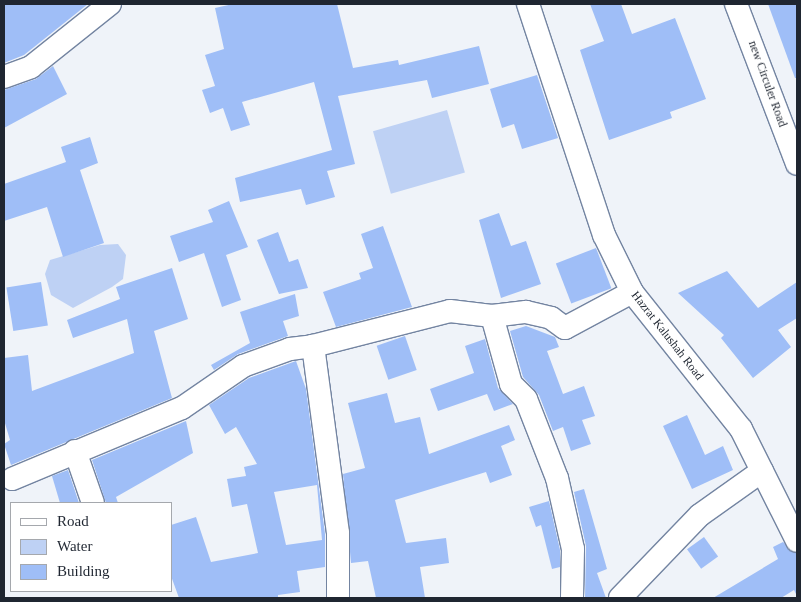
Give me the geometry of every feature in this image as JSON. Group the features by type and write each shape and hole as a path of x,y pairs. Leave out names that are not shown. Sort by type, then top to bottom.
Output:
{"street":[{"path":"4,76 31,67 110,4"},
{"name":"Hazrat Kalushah Road","path":"528,4 604,235 632,292 741,429 762,471 790,505 797,541"},
{"name":"new Circuler Road","path":"736,4 797,164"},
{"path":"12,479 75,451 182,408 243,366 290,349 313,346 450,311 492,316 526,312 551,318 565,328 632,292"},
{"path":"492,316 511,384 526,399 557,478 573,550 572,598"},
{"path":"313,346 332,480 339,597"},
{"path":"75,451 93,502"},
{"path":"620,598 700,515 762,471"}],"water":[{"path":"447,110 465,172 391,194 373,131"},
{"path":"118,244 126,255 123,279 73,308 51,295 45,274 50,260 100,245"}],"building":[{"path":"4,4 88,4 24,55 4,63"},
{"path":"233,4 337,4 353,68 398,60 399,65 479,46 489,84 432,98 427,80 338,96 355,164 327,171 335,197 306,205 301,189 240,202 235,178 332,150 314,82 242,102 250,125 231,131 223,108 210,113 202,90 215,86 205,55 224,49 215,8"},
{"path":"590,4 621,4 632,34 675,18 706,99 670,112 672,118 609,140 580,50 604,41"},
{"path":"768,4 797,4 797,78 795,78"},
{"path":"53,66 67,94 4,128 4,90 36,79"},
{"path":"537,75 558,138 522,149 514,124 502,128 490,89"},
{"path":"90,137 98,163 80,170 104,243 63,257 47,207 4,221 4,184 66,162 61,147"},
{"path":"229,201 248,247 226,255 241,300 222,307 204,253 179,262 170,236 213,222 208,210"},
{"path":"499,213 511,246 526,241 541,284 501,298 479,220"},
{"path":"383,226 412,307 336,327 323,292 361,279 359,273 373,268 361,234"},
{"path":"278,232 289,262 298,259 308,288 279,294 257,240"},
{"path":"596,248 611,288 571,304 556,263"},
{"path":"172,268 188,319 154,331 172,398 11,465 4,444 10,440 4,420 4,358 28,355 32,391 134,353 127,319 73,338 67,320 120,299 116,287"},
{"path":"727,271 758,308 797,282 797,318 778,330 791,347 753,378 721,338 724,335 678,293"},
{"path":"41,282 48,325 13,331 6,287"},
{"path":"295,294 299,316 283,321 288,336 238,354 214,370 211,365 250,343 240,312"},
{"path":"526,326 555,337 559,347 547,351 563,394 584,386 595,416 582,420 591,444 571,451 563,427 553,431 539,395 523,377 510,331"},
{"path":"405,336 417,370 388,380 377,346"},
{"path":"485,339 498,388 513,404 494,411 487,394 438,411 430,389 474,373 465,346"},
{"path":"296,361 306,389 325,534 325,567 297,571 300,592 278,595 278,598 179,598 172,579 172,525 196,517 211,562 258,553 247,504 232,507 227,479 246,476 244,467 257,464 236,427 225,434 209,405 249,378","holes":["317,485 322,540 286,545 274,492"]},
{"path":"387,393 395,423 420,417 429,454 509,425 515,440 501,446 512,475 490,483 486,472 395,500 406,543 446,538 449,563 420,567 425,598 376,598 368,561 351,563 343,474 365,468 348,403"},
{"path":"687,415 705,455 723,446 733,470 692,489 663,426"},
{"path":"186,421 193,453 116,497 118,502 106,502 92,460"},
{"path":"68,470 79,502 60,502 52,476"},
{"path":"584,489 607,569 597,573 606,598 585,598 586,546 574,492"},
{"path":"549,501 560,550 560,567 552,569 541,525 536,527 529,507"},
{"path":"704,537 718,556 701,569 687,549"},
{"path":"783,542 797,554 797,596 794,590 781,598 713,598 778,559 773,547"}]}
